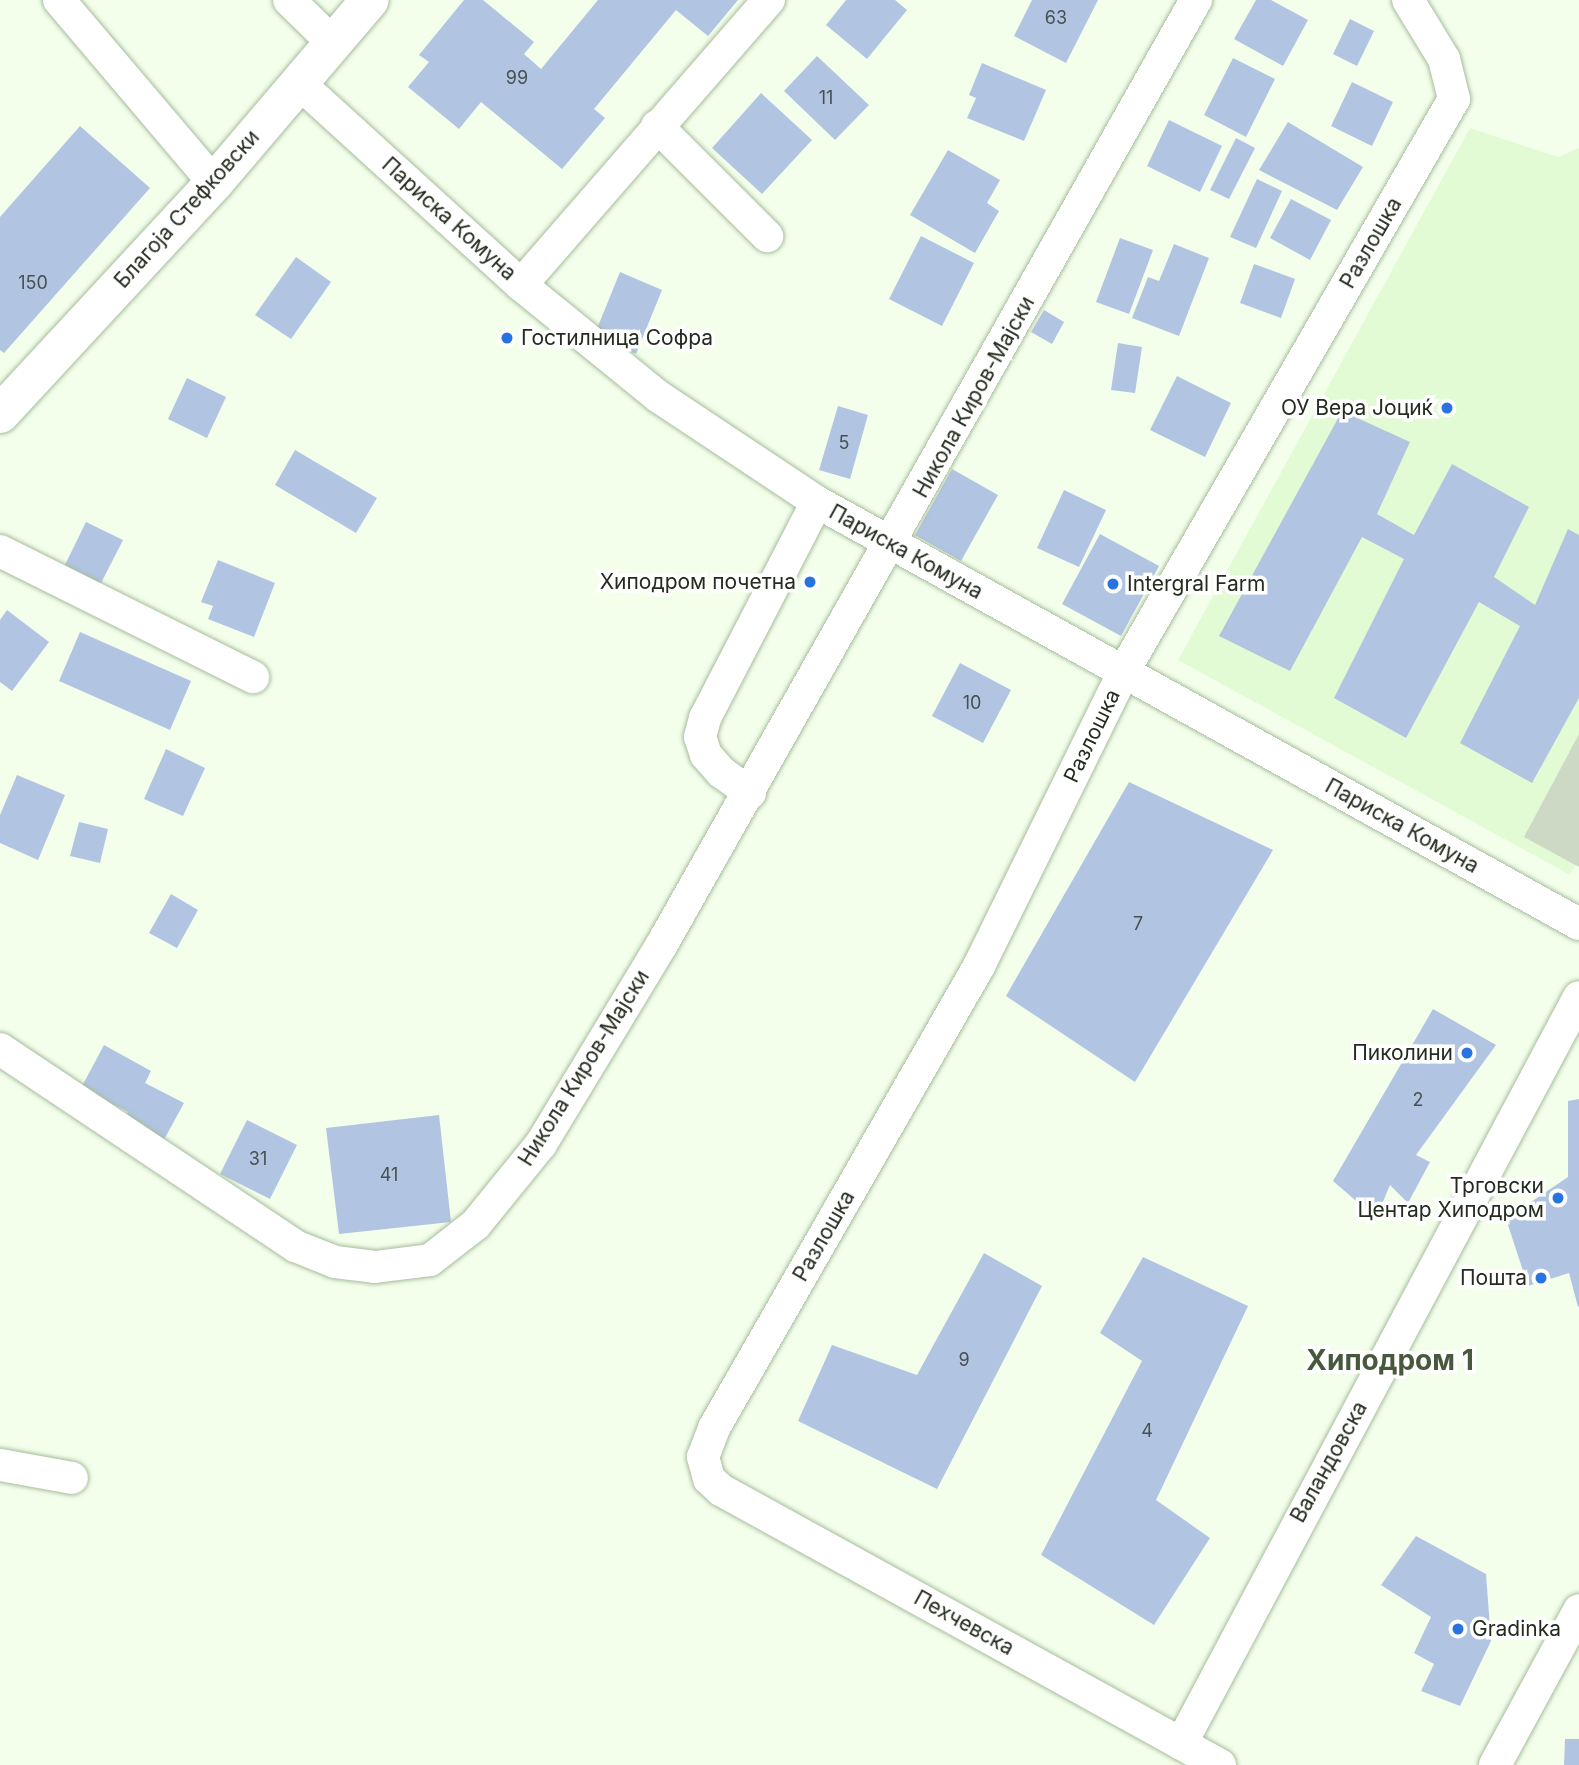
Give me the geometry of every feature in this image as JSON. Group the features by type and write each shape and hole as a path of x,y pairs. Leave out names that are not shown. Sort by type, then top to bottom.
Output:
{"main road":[{"name":"Благоја Стефковски","path":"0,414 214,183 370,0"}],"street":[{"path":"59,0 214,183"},
{"path":"289,0 333,43"},
{"path":"521,285 769,0"},
{"name":"Никола Киров-Мајски","path":"0,1049 295,1246 335,1262 375,1267 430,1260 476,1224 541,1144 750,793 1196,0"},
{"name":"Разлошка","path":"709,1479 703,1457 706,1443 979,966 1125,669 1454,99 1444,60 1408,0"},
{"name":"Париска Комуна","path":"299,83 521,285 659,397 817,502 891,546 1125,669 1579,924"},
{"path":"657,126 767,236"},
{"path":"750,793 713,764 700,737 705,718 817,502"},
{"path":"0,551 253,677"},
{"name":"Валандовска","path":"1181,1744 1579,997"},
{"path":"0,1465 72,1478"},
{"name":"Пехчевска","path":"709,1479 721,1490 1220,1765"},
{"path":"1495,1765 1579,1610"}],"shaded area":[{"name":"ОУ Вера Јоциќ","path":"1470,128 1558,157 1579,148 1579,859 1570,875 1178,660"},
{"path":"1579,734 1579,867 1524,837"}],"building":[{"path":"464,0 483,0 534,42 524,54 541,69 598,0 738,0 708,36 676,10 594,109 605,118 562,169 481,102 459,129 408,87 429,62 419,55"},
{"path":"846,0 895,0 907,10 867,59 826,25"},
{"path":"1032,0 1098,0 1066,63 1014,36"},
{"path":"1256,0 1271,0 1308,20 1283,66 1234,39"},
{"path":"1350,19 1374,31 1357,66 1333,54"},
{"path":"817,56 869,105 835,140 784,91"},
{"path":"1233,58 1275,79 1246,137 1204,115"},
{"path":"982,63 1046,90 1024,141 967,118 976,98 969,95"},
{"path":"1352,82 1393,102 1372,146 1331,126"},
{"path":"761,93 812,140 762,194 712,148"},
{"path":"1169,120 1222,146 1200,192 1147,166"},
{"path":"1288,122 1363,167 1337,210 1259,170"},
{"path":"80,126 150,188 4,353 0,350 0,217"},
{"path":"1236,138 1255,148 1229,199 1210,190"},
{"path":"948,150 1000,180 987,203 999,211 975,253 910,215"},
{"path":"1257,179 1282,191 1256,248 1230,237"},
{"path":"1291,199 1331,220 1310,260 1270,238"},
{"path":"921,236 974,263 942,326 889,299"},
{"path":"1120,238 1153,250 1129,314 1096,302"},
{"path":"1174,244 1209,258 1179,336 1132,318 1148,277 1159,281"},
{"path":"296,257 331,282 291,339 255,315"},
{"path":"1254,264 1295,279 1281,318 1240,303"},
{"path":"620,272 662,290 636,354 594,336"},
{"path":"1044,310 1064,322 1052,344 1031,332"},
{"path":"1118,343 1142,347 1135,393 1111,390"},
{"path":"1177,376 1231,403 1205,457 1150,430"},
{"path":"187,378 226,397 207,438 168,419"},
{"path":"838,406 868,415 850,479 819,470"},
{"path":"1342,411 1410,442 1377,514 1414,535 1452,464 1529,507 1494,577 1535,605 1568,529 1579,535 1579,698 1532,783 1460,743 1520,626 1479,602 1406,738 1334,698 1404,559 1362,537 1290,671 1219,636"},
{"path":"295,450 377,498 356,533 275,485"},
{"path":"952,469 998,495 961,561 915,535"},
{"path":"1064,490 1106,510 1079,567 1037,548"},
{"path":"86,522 123,540 96,593 60,575"},
{"path":"1100,534 1159,566 1121,636 1062,604"},
{"path":"218,560 275,583 254,637 208,619 213,606 201,602"},
{"path":"7,610 49,642 12,691 0,682 0,620"},
{"path":"80,632 191,681 170,730 59,681"},
{"path":"960,663 1011,690 983,743 932,716"},
{"path":"166,749 205,768 183,816 144,799"},
{"path":"17,775 65,795 38,860 0,843 0,815"},
{"path":"1129,782 1273,850 1135,1082 1006,996"},
{"path":"79,822 108,829 100,863 70,856"},
{"path":"171,894 198,910 177,948 149,933"},
{"path":"1433,1009 1496,1045 1416,1155 1430,1162 1408,1203 1390,1185 1376,1218 1333,1181"},
{"path":"104,1045 151,1071 145,1083 184,1103 159,1149 120,1128 128,1112 81,1088"},
{"name":"Трговски Центар Хиподром","path":"1579,1099 1578,1307 1569,1273 1528,1286 1506,1219 1568,1177 1568,1101"},
{"path":"439,1115 451,1222 339,1234 326,1128"},
{"path":"247,1120 297,1145 270,1199 220,1174"},
{"path":"984,1253 1042,1286 937,1489 798,1421 832,1345 917,1375"},
{"path":"1143,1257 1248,1306 1156,1500 1210,1538 1154,1625 1041,1555 1142,1361 1100,1333"},
{"name":"Gradinka","path":"1416,1536 1486,1574 1491,1641 1460,1706 1421,1691 1434,1664 1414,1653 1431,1617 1381,1585"},
{"path":"1565,1739 1579,1739 1579,1765 1564,1765"}],"place":[{"name":"Гостилница Софра","path":"507,338"},
{"name":"ОУ Вера Јоциќ","path":"1447,408"},
{"name":"Хиподром почетна","path":"810,582"},
{"name":"Intergral Farm","path":"1113,584"},
{"name":"Пиколини","path":"1467,1053"},
{"name":"Трговски Центар Хиподром","path":"1558,1198"},
{"name":"Пошта","path":"1541,1278"},
{"name":"Gradinka","path":"1458,1629"}],"district":[{"name":"Хиподром 1","path":"1390,1360"}]}
